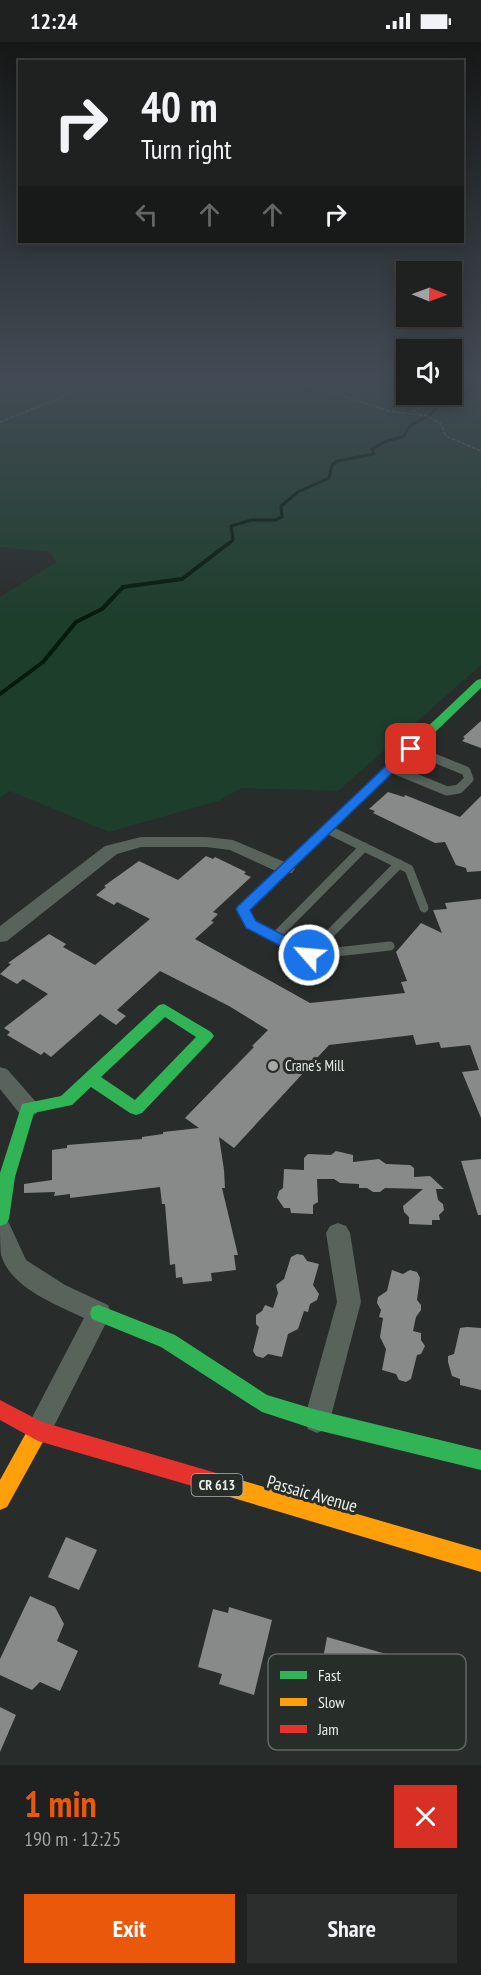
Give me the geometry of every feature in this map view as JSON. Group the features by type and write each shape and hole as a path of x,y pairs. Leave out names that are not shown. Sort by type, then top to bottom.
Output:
{"street":[{"path":"243,909 481,682"},
{"path":"0,936 111,850 141,842 206,842 234,845 286,869"},
{"path":"28,1108 66,1101 90,1078 165,1009 206,1036 136,1109 90,1078"},
{"path":"0,1075 28,1108"},
{"path":"0,1219 7,1177 28,1108"},
{"path":"0,1227 18,1268 56,1293 168,1341 262,1403 317,1420 481,1460"},
{"path":"317,1420 349,1302 338,1233"},
{"path":"0,1500 99,1313"},
{"name":"Passaic Avenue","path":"0,1409 38,1431 481,1561"}],"lane":[{"path":"391,768 447,790 459,789 469,779 466,771 411,749"},
{"path":"327,829 409,869 424,908"},
{"path":"275,937 364,847"},
{"path":"309,955 399,864"},
{"path":"243,909 251,925 309,955 390,946"}],"green space":[{"path":"0,461 481,461 481,665 338,791 242,788 218,801 109,832 10,791 0,798 0,597 56,562 50,552 0,547"}],"building":[{"path":"481,721 481,748 462,741 465,738 463,737"},
{"path":"388,792 404,797 405,795 460,817 481,796 481,871 467,872 466,868 456,865 445,842 435,843 373,813 375,811 369,809"},
{"name":"Crane's Mill","path":"206,856 213,859 215,857 246,872 244,874 251,877 213,912 218,914 211,921 214,922 195,939 310,1003 405,993 401,982 407,981 396,952 421,923 442,933 433,910 447,909 445,903 481,899 481,1118 462,1072 479,1070 470,1045 441,1048 439,1042 416,1045 413,1035 329,1045 234,1148 219,1137 224,1170 225,1188 222,1188 238,1255 234,1255 236,1270 211,1273 212,1281 183,1284 182,1277 176,1278 175,1264 170,1265 165,1204 162,1204 160,1187 70,1198 70,1194 54,1196 55,1192 24,1193 24,1184 52,1180 52,1150 67,1148 67,1145 142,1139 142,1137 163,1134 163,1132 199,1128 185,1118 268,1030 229,1006 160,971 117,1010 126,1016 116,1025 100,1014 51,1057 44,1052 41,1055 7,1035 10,1032 4,1028 48,994 23,979 17,984 0,974 11,964 8,963 49,934 66,944 63,947 95,965 150,919 117,902 114,905 96,895 106,887 104,886 139,861 178,880"},
{"path":"336,1151 353,1155 353,1162 379,1159 386,1164 410,1165 414,1168 414,1177 430,1176 444,1189 436,1189 438,1200 443,1204 444,1210 439,1215 440,1220 432,1220 432,1225 409,1224 409,1217 404,1212 403,1206 423,1189 385,1188 380,1192 373,1192 367,1188 359,1188 359,1184 340,1183 334,1179 317,1179 318,1202 313,1205 313,1214 291,1213 290,1208 284,1208 277,1198 279,1191 283,1188 284,1169 304,1170 304,1158 308,1154 331,1155"},
{"path":"481,1159 481,1215 478,1215 461,1161"},
{"path":"297,1254 303,1255 307,1261 319,1264 313,1285 319,1294 317,1300 310,1304 308,1312 304,1311 298,1329 288,1334 282,1357 268,1354 263,1358 256,1356 253,1351 259,1327 256,1324 256,1315 265,1305 273,1308 278,1293 276,1285 284,1279 291,1257"},
{"path":"392,1270 403,1274 410,1270 417,1272 420,1278 417,1300 421,1305 421,1310 416,1317 413,1331 421,1333 421,1340 425,1346 421,1354 417,1355 411,1379 406,1382 399,1380 396,1374 382,1370 386,1349 380,1337 383,1318 379,1317 381,1310 377,1303 378,1297 387,1291"},
{"path":"460,1328 481,1328 481,1390 460,1385 460,1379 452,1376 448,1362 448,1356 454,1354"},
{"path":"66,1537 97,1550 79,1590 48,1577"},
{"path":"30,1596 55,1607 64,1624 57,1641 78,1651 60,1691 40,1682 32,1690 0,1675 0,1659"},
{"path":"229,1607 272,1620 254,1695 219,1684 222,1674 198,1667 213,1609 228,1613"},
{"path":"327,1637 386,1654 324,1654"},
{"path":"0,1707 16,1715 0,1752"}],"waterway":[{"path":"227,545 233,540 231,526 251,520 275,520 282,517 281,506 298,492 329,478 332,465 336,461"},
{"path":"0,694 43,662 76,622 102,609 123,587 182,579 229,543"}],"traffic: fast":[{"path":"243,909 481,682"},
{"path":"0,1219 7,1177 28,1108 66,1101 164,1009 206,1036 136,1109 90,1078"},
{"path":"99,1313 168,1341 262,1403 317,1420 481,1460"}],"traffic: slow":[{"path":"0,1500 38,1431"},
{"path":"230,1487 481,1561"}],"traffic: jam":[{"path":"0,1409 38,1431 230,1487"}],"place":[{"name":"Crane's Mill","path":"273,1066"}],"route":[{"path":"309,955 251,925 243,909 411,749"}]}
